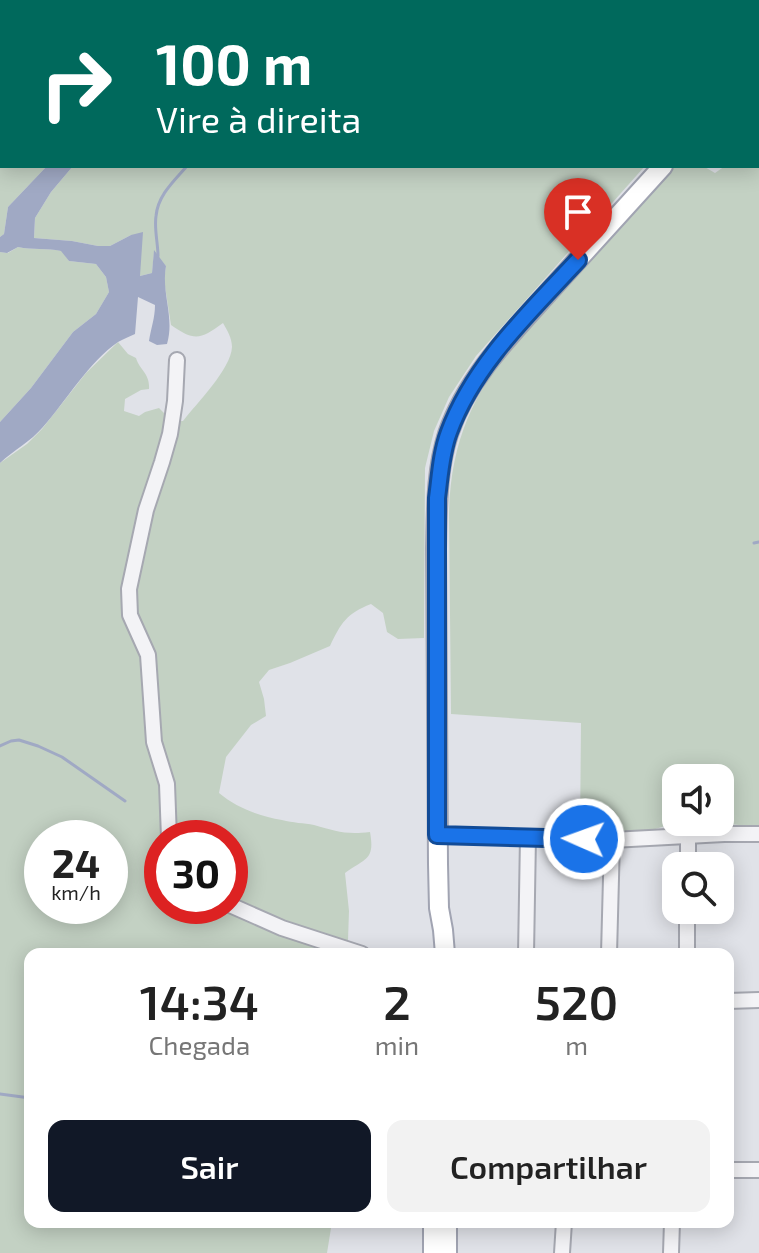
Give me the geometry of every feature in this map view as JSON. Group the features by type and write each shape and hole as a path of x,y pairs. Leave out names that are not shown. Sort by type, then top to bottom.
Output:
{"main road":[{"path":"444,948 439,908 437,835 437,498 448,434 467,393 491,357 661,168"},
{"path":"432,948 439,908"}],"street":[{"path":"168,820 167,784 154,742 148,655 130,615 129,589 146,510 170,434 177,360"},
{"path":"734,834 759,834"},
{"path":"437,835 612,840 688,836 688,852"},
{"path":"526,948 528,837"},
{"path":"609,948 612,840"},
{"path":"248,913 282,928 344,948"},
{"path":"687,924 687,948"},
{"path":"734,1001 759,1000"},
{"path":"734,1170 759,1170"},
{"path":"562,1253 564,1228"},
{"path":"671,1253 672,1228"}],"green space":[{"path":"0,168 45,168 8,207 4,234 0,237"},
{"path":"71,168 643,168 476,356 449,397 434,431 425,468 424,638 398,639 387,632 383,613 371,604 356,612 341,625 330,646 269,670 259,682 266,716 251,725 226,757 219,793 241,807 273,818 341,832 370,832 370,853 345,873 348,940 337,941 337,948 24,948 24,1228 331,1228 327,1253 0,1253 0,463 42,429 86,373 118,342 136,358 149,384 149,389 125,399 124,411 139,416 159,408 172,421 183,421 220,375 232,347 223,323 198,336 186,334 171,325 164,280 166,266 154,252 152,273 140,276 140,259 131,235 110,246 34,238 35,218"},
{"path":"669,168 706,168 715,173 722,168 759,168 759,827 734,824 734,764 662,764 662,827 645,832 580,834 581,723 451,714 449,514 452,476 470,413 502,359 522,334"},
{"path":"18,247 62,251 69,261 96,264 106,277 109,292 96,314 73,332 31,388 0,422 0,252 8,253"}],"water":[{"path":"45,168 71,168 35,218 34,238 110,246 143,232 140,276 152,273 154,250 166,266 169,334 167,344 157,345 149,341 155,305 138,297 135,334 107,350 38,432 0,463 0,422 31,388 73,332 96,314 109,292 106,277 96,264 69,261 61,251 18,247 7,253 0,252 0,237 4,234 8,207"}],"waterway":[{"path":"158,256 157,208 167,189 185,168"},
{"path":"754,543 759,542"},
{"path":"0,746 19,740 38,746 62,757 125,801"},
{"path":"0,1094 24,1097"}],"route":[{"path":"578,260 491,357 458,411 441,461 436,549 437,835 584,839"}]}
